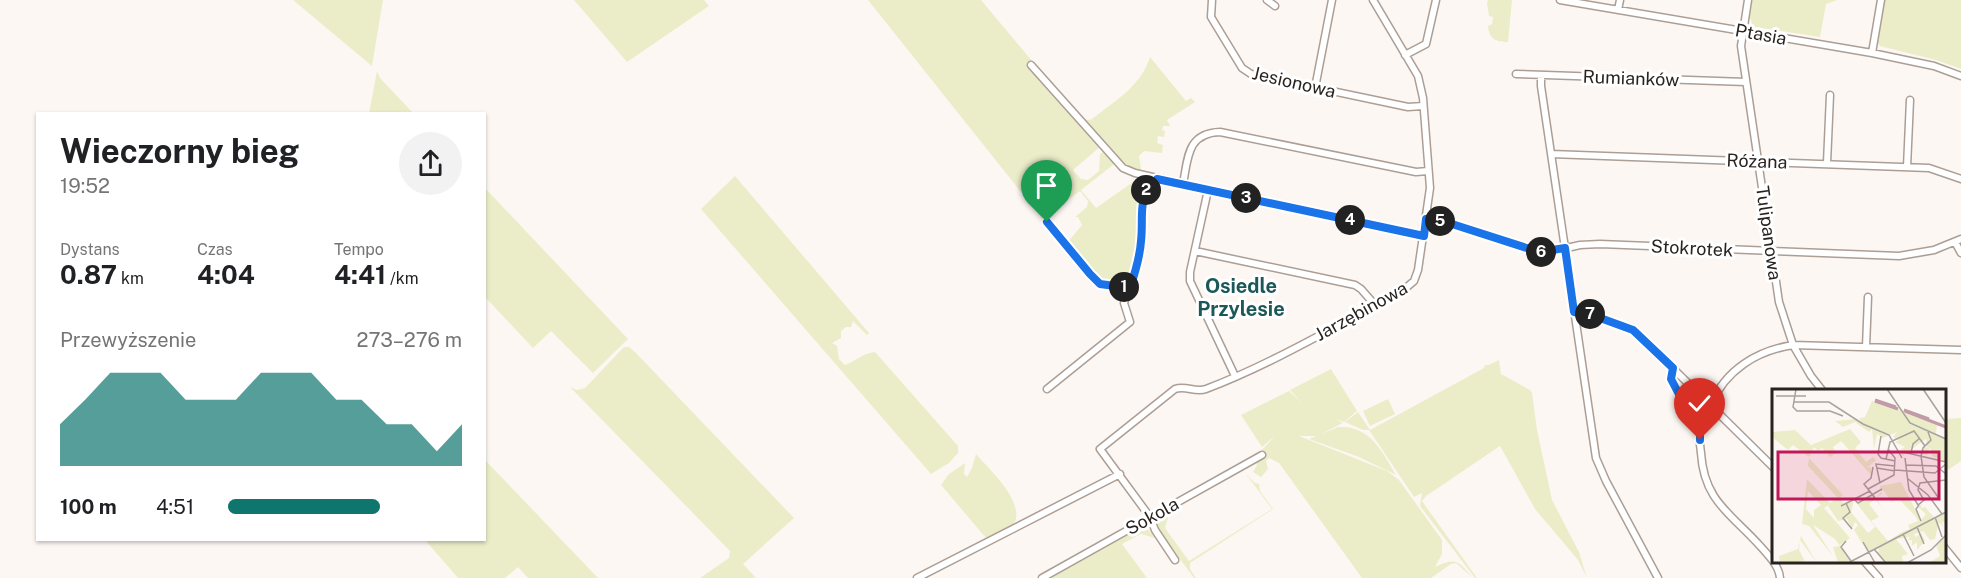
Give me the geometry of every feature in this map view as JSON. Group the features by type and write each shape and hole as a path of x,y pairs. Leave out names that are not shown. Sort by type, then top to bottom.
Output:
{"street":[{"name":"Jesionowa","path":"1212,0 1211,17 1242,68 1251,74 1408,107 1423,106"},
{"path":"1267,0 1275,6"},
{"path":"1315,87 1332,0"},
{"name":"Jarzębinowa","path":"1120,474 1100,449 1175,388 1203,390 1235,376 1406,289 1413,281 1418,270 1430,188 1423,106 1418,76 1373,0"},
{"path":"1406,55 1426,44 1436,0"},
{"name":"Ptasia","path":"1560,0 1872,53 1934,66 1961,76"},
{"path":"1618,9 1620,0"},
{"name":"Tulipanowa","path":"1748,0 1741,46 1779,302 1792,345 1821,389"},
{"path":"1872,53 1881,0"},
{"path":"1030,65 1119,165 1131,172 1424,236"},
{"name":"Rumianków","path":"1516,74 1746,82"},
{"path":"1541,75 1596,458 1658,578"},
{"path":"1827,163 1830,95"},
{"path":"1907,167 1910,100"},
{"path":"1183,184 1191,147 1198,139 1210,133 1225,133 1416,172 1428,171"},
{"name":"Różana","path":"1551,154 1929,168 1947,172 1961,179"},
{"path":"1047,389 1130,322 1124,303 1141,242 1143,197 1149,186 1157,179"},
{"path":"1208,190 1191,281 1235,376"},
{"name":"Stokrotek","path":"1426,219 1452,224 1539,252 1600,244 1877,257 1909,256 1958,241"},
{"path":"1047,222 1100,284 1130,288"},
{"path":"1958,241 1961,253"},
{"path":"1195,251 1355,285 1375,305"},
{"path":"1866,347 1868,297"},
{"path":"1574,312 1592,315 1633,330 1772,467"},
{"path":"1772,560 1711,494 1702,466 1700,430 1725,380 1757,355 1792,345 1961,350"},
{"path":"1673,368 1671,379 1695,425 1700,430"},
{"name":"Sokola","path":"1042,578 1262,455"},
{"path":"917,578 928,575 1120,474 1150,517 1155,530 1175,560"},
{"path":"1946,549 1961,568"},
{"path":"1774,563 1780,578"},
{"path":"1867,563 1879,578"}],"green space":[{"path":"293,0 383,0 372,66"},
{"path":"574,0 704,0 709,6 627,62"},
{"path":"868,0 981,0 1074,111 1028,64 1060,103 1092,135 1090,138 1095,139 1100,147 1073,170 1081,179 1088,180 1099,171 1100,154 1103,152 1113,163 1081,190 1096,208 1133,182 1139,202 1140,223 1137,257 1128,284 1117,284 1099,279 1085,267 1067,243 1082,225 1078,217 1075,217 1087,207 1088,201 1080,191 1049,214 1049,219 1045,222"},
{"path":"1488,0 1512,0 1508,42 1497,40 1490,34 1488,26 1492,24 1493,17 1489,16"},
{"path":"1751,0 1837,0 1826,4 1820,37 1755,27 1751,19 1748,19"},
{"path":"1883,0 1961,0 1961,69 1936,60 1880,46 1877,41"},
{"path":"1150,57 1186,101 1191,98 1195,102 1167,120 1170,126 1163,126 1164,137 1158,136 1157,143 1163,145 1162,153 1144,151 1139,156 1141,169 1139,172 1121,162 1083,119 1092,119 1134,85"},
{"path":"377,71 380,78 412,112 369,112"},
{"path":"735,176 869,333 867,335 853,321 851,327 846,327 841,331 841,338 832,343 837,346 839,359 845,365 875,352 958,446 958,453 949,463 931,474 701,209"},
{"path":"486,189 628,339 593,373 551,331 533,348 486,298"},
{"path":"624,347 629,347 636,353 794,518 743,564 756,578 700,578 729,558 730,551 570,387 577,390 585,388"},
{"path":"1499,360 1501,374 1532,393 1537,430 1552,500 1579,552 1587,578 1578,560 1535,509 1500,446 1422,501 1477,578 1475,578 1420,506 1422,493 1414,497 1369,430 1363,430 1345,422 1358,412 1370,430 1484,368 1485,365"},
{"path":"1331,369 1357,411 1344,422 1335,419 1343,423 1317,436 1299,436 1387,471 1399,480 1442,540 1442,554 1435,567 1448,562 1457,562 1473,578 1456,563 1431,578 1362,578 1279,463 1269,458 1266,461 1268,469 1261,477 1253,472 1257,465 1256,459 1262,456 1260,452 1275,436 1262,447 1241,415 1289,391 1302,403 1290,390"},
{"path":"1388,399 1395,414 1370,426 1363,411"},
{"path":"1961,418 1961,461 1948,470 1946,467 1946,419"},
{"path":"1338,427 1359,430 1367,435 1380,449 1396,475 1359,457 1309,439"},
{"path":"976,454 1005,488 1016,508 1016,518 1010,528 986,538 941,485 949,474 965,463 964,474 967,477"},
{"path":"486,461 598,578 528,578 518,567 505,578 458,578 426,541 486,541"},
{"path":"1246,474 1259,484 1260,491 1273,509 1190,563 1190,569 1196,578 1194,578 1157,528 1156,521 1165,513 1168,518 1165,528 1189,561 1272,509"},
{"path":"1141,528 1148,529 1155,538 1141,534 1122,544 1147,578 1046,578 1118,538"}],"district":[{"name":"Osiedle Przylesie","path":"1241,298"}],"route":[{"path":"1047,222 1100,284 1130,288 1141,242 1143,197 1149,186 1157,179 1424,236 1426,219 1452,224 1539,252 1565,248 1574,312 1592,315 1633,330 1673,368 1671,379 1695,425 1700,430 1700,440"}]}
